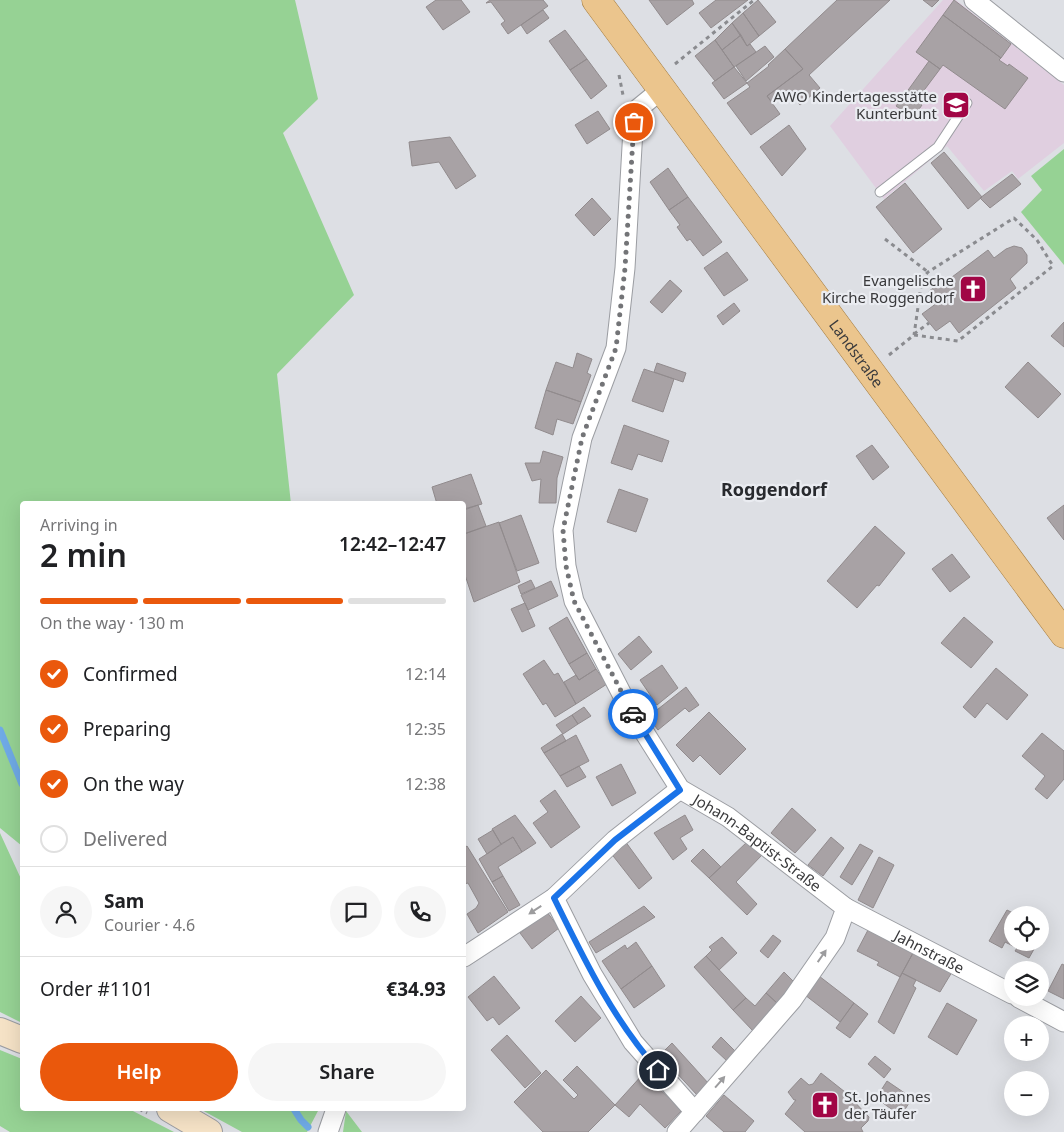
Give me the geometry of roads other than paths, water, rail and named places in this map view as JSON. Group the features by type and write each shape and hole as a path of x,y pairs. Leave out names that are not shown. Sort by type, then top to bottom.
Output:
{"main road":[{"name":"Landstraße","path":"596,0 665,80 868,370 1064,634"},
{"path":"0,1031 20,1039"},
{"path":"173,1111 210,1132"}],"street":[{"path":"974,0 1064,72"},
{"name":"Johann-Baptist-Straße","path":"665,80 634,112 625,268 616,348 582,438 563,530 566,566 574,601 629,708 680,790 728,816 846,908"},
{"path":"466,956 554,898 615,840 680,790"},
{"path":"554,898 592,974 633,1042 695,1112"},
{"path":"677,1132 792,1000 835,938 846,908"},
{"name":"Jahnstraße","path":"846,908 1004,990"},
{"path":"1034,1006 1064,1022"},
{"path":"328,1132 335,1111"}],"lane":[{"path":"880,192 938,147 967,103"}],"waterway":[{"path":"0,730 20,779"},
{"path":"295,1111 308,1127"}],"place":[{"name":"AWO Kindertagesstätte Kunterbunt","path":"956,105"},
{"name":"Evangelische Kirche Roggendorf","path":"973,289"},
{"name":"St. Johannes der Täufer","path":"825,1105"}],"district":[{"name":"Roggendorf","path":"774,489"}]}
